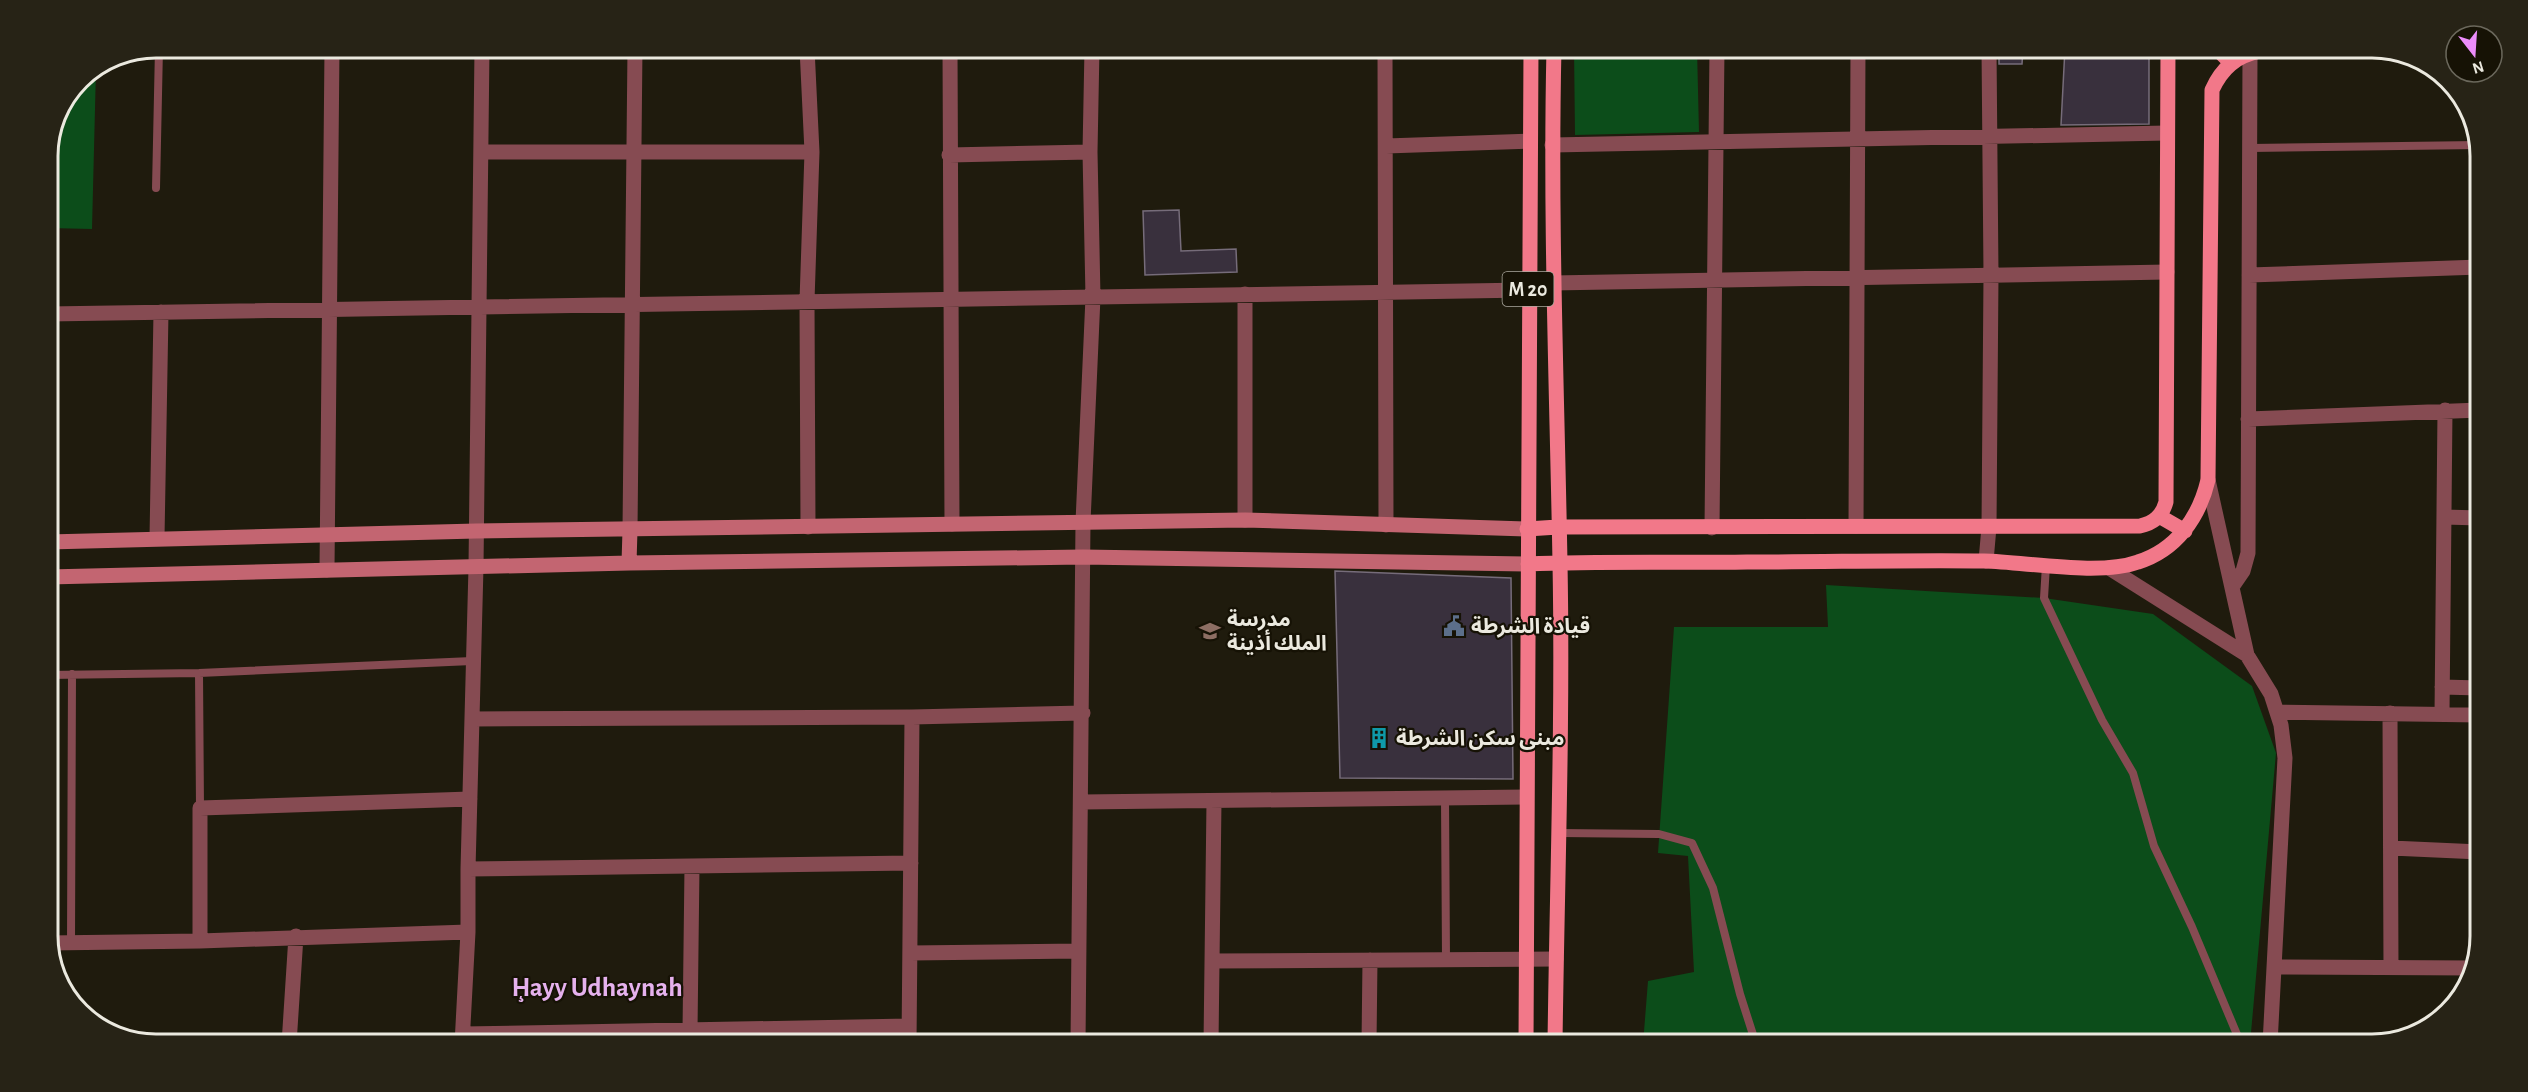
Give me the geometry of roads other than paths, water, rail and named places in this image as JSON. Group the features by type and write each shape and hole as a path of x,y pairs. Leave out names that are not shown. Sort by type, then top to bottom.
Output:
{"main road":[{"name":"M 20","path":"1527,529 1531,58"},
{"name":"M 20","path":"1554,58 1552,283 1558,527"},
{"path":"1526,1034 1527,529 1558,527 2140,526 2159,516 2166,502 2168,58"},
{"path":"2226,58 2231,63"},
{"path":"1528,564 1986,561 2109,568 2124,566 2151,557 2175,541 2185,531 2200,507 2208,480 2212,90 2223,71 2240,58"},
{"path":"2159,516 2185,531"},
{"path":"1555,1034 1560,833 1558,527"}],"street":[{"path":"327,570 332,58"},
{"path":"462,1034 468,932 472,661 476,567 482,58"},
{"path":"629,563 635,58"},
{"path":"808,58 813,152 807,302 808,527"},
{"path":"950,58 952,524"},
{"path":"1078,1034 1083,713 1083,522 1094,297 1090,152 1092,58"},
{"path":"1385,58 1386,525"},
{"path":"1712,528 1717,58"},
{"path":"1856,526 1858,58"},
{"path":"1986,561 1989,527 1991,275 1989,58"},
{"path":"2232,587 2243,571 2248,554 2250,58"},
{"path":"1552,145 2167,133"},
{"path":"1386,146 1530,141"},
{"path":"481,152 813,152"},
{"path":"949,155 1090,152"},
{"path":"2249,275 2469,267"},
{"path":"1552,283 2167,272"},
{"path":"59,314 1528,290"},
{"path":"1245,294 1245,520"},
{"path":"157,538 161,312"},
{"path":"2442,714 2445,410"},
{"path":"2248,419 2469,410"},
{"path":"2208,480 2247,655 2271,694 2277,712 2285,758 2271,1034"},
{"path":"2444,517 2469,518"},
{"path":"59,542 476,531 630,531 1245,520 1527,529"},
{"path":"59,577 629,563 1083,557 1528,564"},
{"path":"2109,568 2247,655"},
{"path":"2442,687 2470,688"},
{"path":"2277,712 2470,715"},
{"path":"472,719 912,717 1083,713"},
{"path":"2390,713 2391,968"},
{"path":"909,1034 912,717"},
{"path":"1082,802 1526,797"},
{"path":"200,941 200,808 470,799"},
{"path":"1211,1034 1214,801"},
{"path":"2391,848 2470,852"},
{"path":"468,869 911,863"},
{"path":"690,1031 692,866"},
{"path":"59,943 200,941 468,932"},
{"path":"290,1034 296,936"},
{"path":"910,953 1079,951"},
{"path":"1212,961 1556,959"},
{"path":"1369,1034 1370,960"},
{"path":"2275,967 2464,968"},
{"path":"794,1034 909,1026"},
{"path":"604,1034 690,1031 735,1034"}],"lane":[{"path":"156,188 159,58"},
{"path":"2250,148 2469,145"},
{"path":"2046,565 2044,598 2103,720 2133,773 2154,846 2192,927 2237,1034"},
{"path":"59,675 199,673 472,661"},
{"path":"199,673 200,808"},
{"path":"71,942 72,674"},
{"path":"1445,799 1446,960"},
{"path":"1560,833 1659,834 1692,843 1713,888 1740,994 1753,1034"}],"place":[{"name":"قيادة الشرطة","path":"1454,626"},
{"name":"مدرسة الملك أذينة","path":"1210,631"},
{"name":"مبنى سكن الشرطة","path":"1379,738"}],"district":[{"name":"Ḩayy Udhaynah","path":"597,987"}]}
